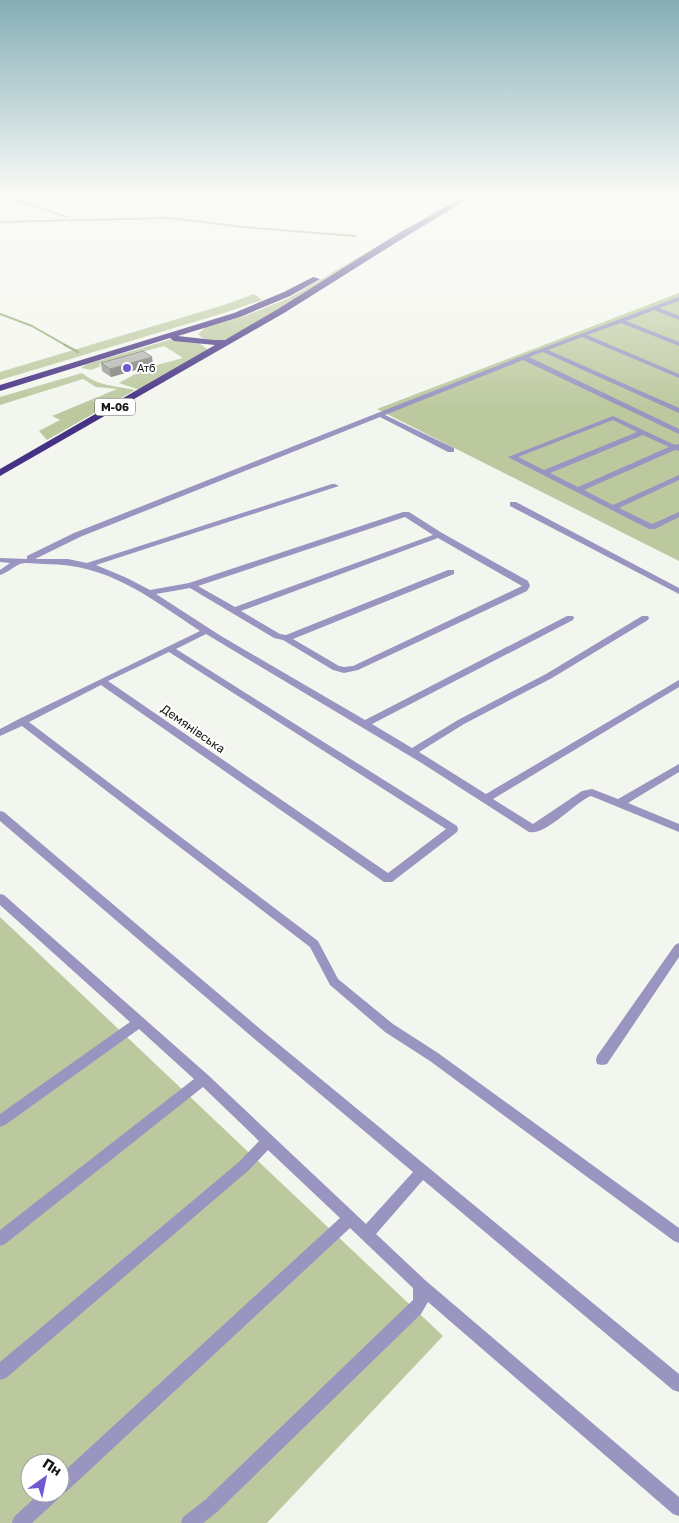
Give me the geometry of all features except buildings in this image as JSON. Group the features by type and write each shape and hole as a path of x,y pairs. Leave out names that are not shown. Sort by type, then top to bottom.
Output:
{"highway":[{"name":"М-06","path":"0,388 251,310 303,286 339,266"},
{"name":"М-06","path":"0,473 230,341 350,266"},
{"path":"203,341 196,336 197,331 215,322"},
{"path":"154,340 181,338 214,343 230,341"}],"street":[{"path":"0,573 77,535 379,414 679,299"},
{"path":"653,308 676,317 679,311"},
{"path":"622,321 679,344"},
{"path":"581,335 679,376"},
{"path":"543,350 679,411"},
{"path":"525,358 679,432"},
{"path":"379,414 451,450"},
{"path":"678,447 613,418 512,457 652,527 679,514"},
{"path":"544,473 643,432"},
{"path":"578,490 678,447"},
{"path":"614,507 679,477"},
{"path":"88,565 335,486"},
{"path":"513,504 679,590"},
{"path":"148,594 191,585 406,514 439,535 525,583 526,586 524,589 364,664 344,670 336,668 286,638 277,636 191,585"},
{"path":"235,610 439,535"},
{"path":"0,560 17,563"},
{"path":"27,560 46,560 88,565 124,578 206,631 412,752 533,829 545,823 586,793 597,793 621,802 679,828"},
{"path":"286,638 451,572"},
{"path":"364,724 570,618"},
{"path":"412,752 461,722 549,676 645,618"},
{"path":"0,733 101,681 206,631"},
{"name":"Демянівська","path":"101,681 388,879 453,829 170,649"},
{"path":"485,799 679,683"},
{"path":"22,721 314,944 334,982 389,1028 434,1057 679,1236"},
{"path":"621,802 679,767"},
{"path":"0,815 253,1031 679,1384"},
{"path":"1,901 99,986 269,1140 349,1219 420,1285 679,1508"},
{"path":"602,1060 679,948"},
{"path":"0,1122 138,1023"},
{"path":"0,1239 203,1080"},
{"path":"0,1372 236,1172 269,1140"},
{"path":"366,1235 423,1171"},
{"path":"70,1477 349,1219"},
{"path":"189,1523 211,1506 416,1309 421,1302 420,1285"},
{"path":"20,1523 41,1503"}],"green space":[{"path":"343,266 350,266 228,339 212,341 204,339 198,334 206,327 242,317 287,299"},
{"path":"679,293 679,561 377,409"},
{"path":"254,294 262,300 0,380 0,372 224,305"},
{"path":"172,339 199,343 207,349 140,390 119,383 146,368 183,358 164,346 99,364 101,366 91,370 81,368 87,364"},
{"path":"82,373 94,381 135,390 47,440 39,431 60,420 52,416 117,389 96,387 83,379 0,405 0,397"},
{"path":"0,917 443,1336 267,1523 0,1523"}],"waterway":[{"path":"0,314 32,326 67,346"},
{"path":"65,345 78,352"}],"place":[{"name":"Атб","path":"127,368"}]}
